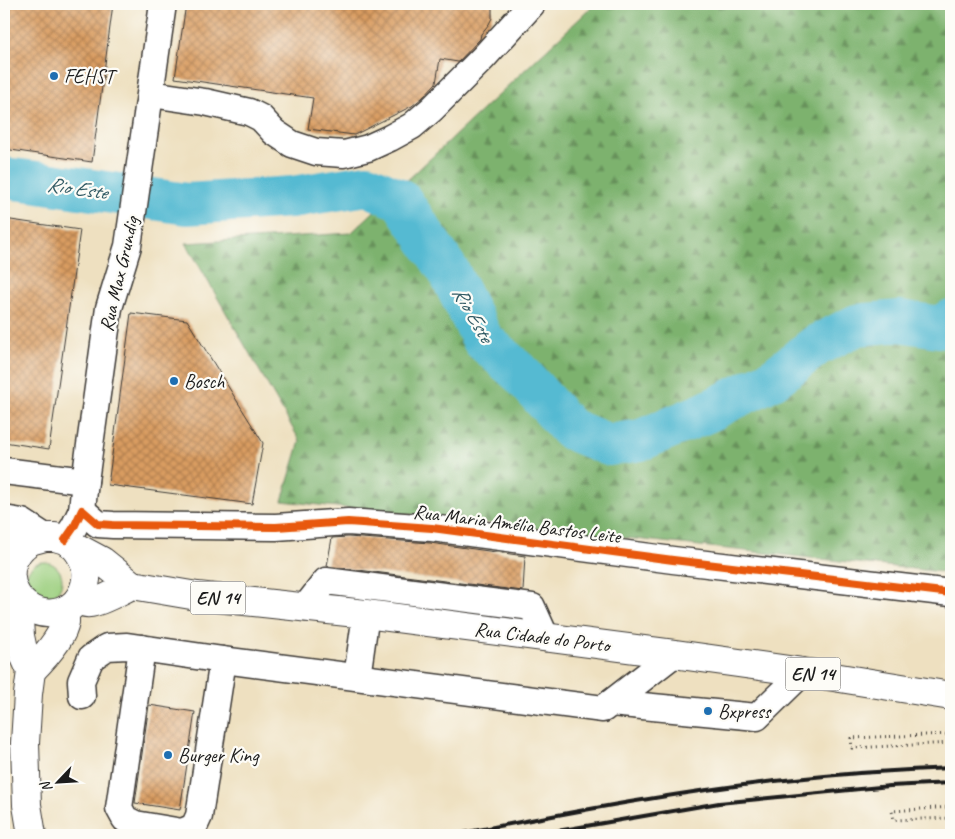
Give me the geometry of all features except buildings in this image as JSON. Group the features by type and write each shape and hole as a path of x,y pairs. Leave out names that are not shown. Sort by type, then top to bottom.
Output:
{"main road":[{"path":"32,835 28,805 25,743 31,671 24,655 10,578 12,563 19,550 53,541"},
{"path":"4,544 53,541 82,555 86,567 87,579 84,590 71,605 61,634 42,661 31,671"},
{"name":"Rua Cidade do Porto","path":"53,541 102,561 132,585 197,596 366,614 674,654 803,672 951,696"},
{"path":"13,596 28,608 40,613 52,614 71,605 90,604 99,601 132,585"}],"street":[{"name":"Rua Max Grundig","path":"53,541 74,527 82,510 109,308 128,246 164,4"},
{"path":"151,94 205,102 249,112 261,118 274,132 292,144 316,152 344,154 368,148 412,126 432,109 483,58 532,4"},
{"path":"4,471 85,481"},
{"name":"Rua Maria Amélia Bastos Leite","path":"82,510 98,524 113,525 276,527 348,522 432,528 673,560 951,593"},
{"path":"4,519 22,522 53,541"},
{"path":"305,608 326,581 532,607 546,638"},
{"path":"357,677 366,614"},
{"path":"82,696 80,681 91,658 107,647 127,646 602,709 674,654"},
{"path":"142,648 119,808 125,819 135,824 182,832 194,827 199,816 223,660"},
{"path":"611,703 757,717 803,672"}],"path":[{"path":"951,734 851,738 852,748 951,743"},
{"path":"951,807 892,810 894,820 951,818"}],"green space":[{"path":"595,4 951,4 951,573 282,501 300,441 186,243 351,233"},
{"path":"44,562 56,568 62,580 56,592 44,598 32,592 26,580 32,568"}],"waterway":[{"name":"Rio Este","path":"4,178 187,204 292,197 367,185 401,200 449,272 483,340 521,374 570,429 609,445 641,440 705,413 773,379 817,345 857,325 900,321 939,327 951,320"}],"railway":[{"path":"452,835 618,804 743,785 847,774 951,768"},
{"path":"534,835 719,803 890,786 951,783"}],"cycle path":[{"path":"65,540 82,510 98,524 113,525 276,527 348,522 432,528 673,560 951,593"}],"place":[{"name":"FEHST","path":"54,76"},
{"name":"Bosch","path":"174,381"},
{"name":"Bxpress","path":"708,711"},
{"name":"Burger King","path":"168,755"}]}
